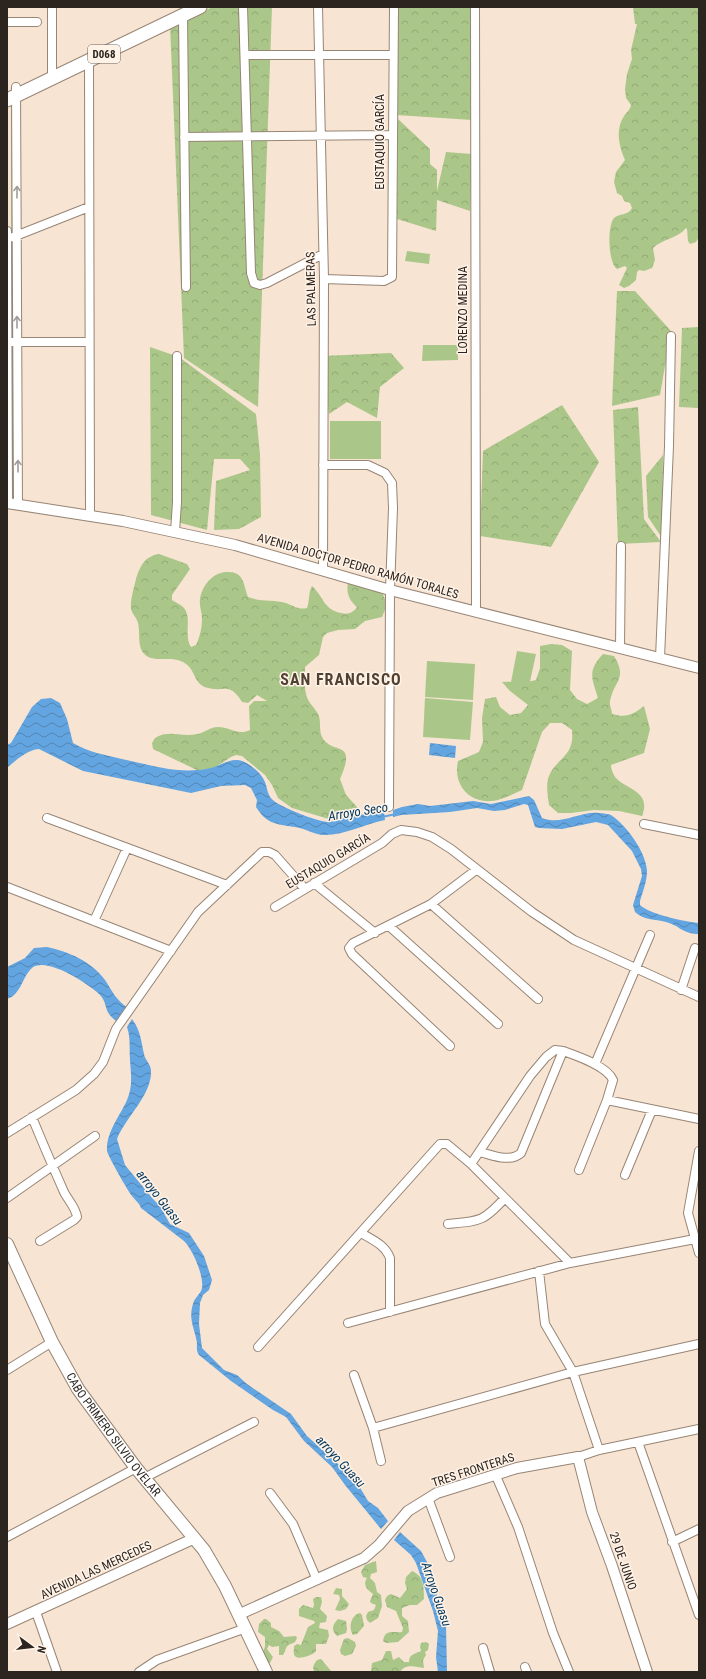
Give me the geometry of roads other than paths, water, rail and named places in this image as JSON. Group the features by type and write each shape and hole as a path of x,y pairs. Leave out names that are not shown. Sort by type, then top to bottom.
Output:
{"main road":[{"name":"D068","path":"12,94 182,11 200,7"},
{"name":"D068","path":"52,74 90,61 182,11"},
{"name":"CABO PRIMERO SILVIO OVELAR","path":"7,1244 52,1342 78,1389 136,1468 195,1538 226,1586 266,1672"}],"street":[{"path":"52,7 52,74"},
{"path":"243,7 251,273 254,283 260,285 267,283 323,254"},
{"name":"LAS PALMERAS","path":"318,7 324,280 323,571"},
{"name":"EUSTAQUIO GARCÍA","path":"324,280 384,281 392,276 394,7"},
{"name":"LORENZO MEDINA","path":"475,7 476,612"},
{"path":"182,11 186,287"},
{"path":"7,22 37,22"},
{"path":"245,55 393,55"},
{"path":"90,61 90,516"},
{"path":"11,504 17,342 17,235 12,94"},
{"path":"184,137 392,135"},
{"path":"7,240 90,207"},
{"path":"7,231 7,342 11,504"},
{"path":"660,658 669,446 671,336"},
{"path":"7,342 89,342"},
{"path":"175,532 178,502 177,356"},
{"path":"323,465 368,465 385,473 392,483 393,514 390,590 389,807"},
{"name":"AVENIDA DOCTOR PEDRO RAMÓN TORALES","path":"11,504 123,521 235,545 390,590 699,668"},
{"path":"620,648 621,546"},
{"path":"47,818 227,886"},
{"path":"644,824 699,835"},
{"name":"EUSTAQUIO GARCÍA","path":"275,907 382,843 392,834 401,830 417,832 432,837 476,870"},
{"path":"94,921 127,848"},
{"path":"7,1133 76,1090 94,1074 104,1062 116,1029 198,912 262,852 269,852 275,855 305,889"},
{"path":"450,1046 352,954 349,948 353,943 431,904 476,870 532,912 574,940 699,998"},
{"path":"314,883 375,933"},
{"path":"7,887 171,951"},
{"path":"431,904 538,999"},
{"path":"389,926 498,1024"},
{"path":"595,1064 650,935"},
{"path":"681,990 695,948"},
{"path":"471,1164 530,1076 546,1057 555,1050 563,1051 595,1064 608,1072 613,1080 608,1100 579,1170"},
{"path":"480,1152 511,1158 516,1158 521,1154 563,1051"},
{"path":"608,1100 699,1119"},
{"path":"625,1175 652,1110"},
{"path":"32,1117 53,1167 69,1201 76,1212 77,1217 40,1241"},
{"path":"7,1198 95,1136"},
{"path":"258,1347 440,1144 448,1144 471,1164 570,1263"},
{"path":"699,1151 688,1213 699,1253"},
{"path":"448,1224 476,1222 490,1215 505,1198"},
{"path":"361,1233 382,1245 390,1258 390,1312"},
{"path":"348,1323 570,1263 695,1239"},
{"path":"539,1271 545,1324 573,1372 599,1450"},
{"path":"7,1370 52,1342"},
{"path":"373,1428 573,1372 699,1344"},
{"path":"354,1375 373,1428 381,1461"},
{"path":"144,1478 254,1422"},
{"name":"TRES FRONTERAS","path":"240,1614 364,1558 379,1545 408,1511 437,1493 496,1476 517,1468 578,1457 599,1450 699,1429"},
{"path":"638,1442 699,1616"},
{"name":"29 DE JUNIO","path":"578,1457 592,1512 612,1566 647,1672"},
{"path":"7,1537 136,1468"},
{"path":"496,1476 518,1527 553,1633 569,1672"},
{"path":"270,1493 293,1524 316,1580"},
{"path":"428,1498 450,1557"},
{"path":"672,1542 699,1529"},
{"name":"AVENIDA LAS MERCEDES","path":"7,1624 195,1538"},
{"path":"36,1612 57,1672"},
{"path":"139,1672 157,1660 246,1628"},
{"path":"483,1648 490,1672"}],"water":[{"path":"51,698 60,703 67,719 73,743 91,751 174,770 206,769 230,761 238,760 253,767 260,774 271,799 300,814 316,820 328,822 351,816 384,812 385,820 332,835 321,835 299,828 277,824 268,820 256,807 257,800 251,788 245,785 221,786 191,793 83,771 39,749 26,753 7,768 7,745 11,743 32,707 41,699"},
{"path":"430,743 456,746 455,758 429,755"},
{"path":"529,796 534,800 542,818 549,820 564,819 592,813 611,815 635,840 646,864 647,871 645,886 640,905 659,914 699,923 699,934 688,933 674,925 645,918 635,912 633,905 642,876 641,869 632,851 608,825 596,822 562,829 535,827 528,805 524,804 505,810 494,811 477,808 393,817 393,810 418,804 430,806 473,801 491,804"},
{"path":"47,947 79,958 99,973 112,992 128,1008 118,1023 109,1014 100,995 87,984 57,968 38,965 32,968 15,994 7,999 7,967 25,958 34,948"},
{"path":"132,1019 139,1032 145,1056 151,1069 150,1080 143,1098 117,1139 125,1165 160,1206 170,1224 189,1233 204,1256 212,1280 209,1290 203,1295 200,1303 199,1324 202,1348 224,1370 237,1375 247,1384 291,1414 307,1436 338,1464 359,1486 368,1501 378,1508 388,1521 381,1529 332,1467 304,1441 286,1417 273,1410 231,1381 198,1353 191,1315 194,1302 202,1288 200,1270 184,1241 141,1208 127,1188 107,1151 107,1144 111,1131 127,1100 131,1085 127,1027"},
{"path":"400,1532 421,1551 427,1562 446,1625 447,1672 438,1672 436,1657 438,1631 433,1611 416,1563 411,1555 394,1540"}],"waterway":[{"name":"Arroyo Seco","path":"382,817 396,814"}],"district":[{"name":"SAN FRANCISCO","path":"341,679"}],"water label":[{"name":"arroyo Guasu","path":"160,1197"},
{"name":"arroyo Guasu","path":"341,1461"},
{"name":"Arroyo Guasu","path":"437,1594"}]}
